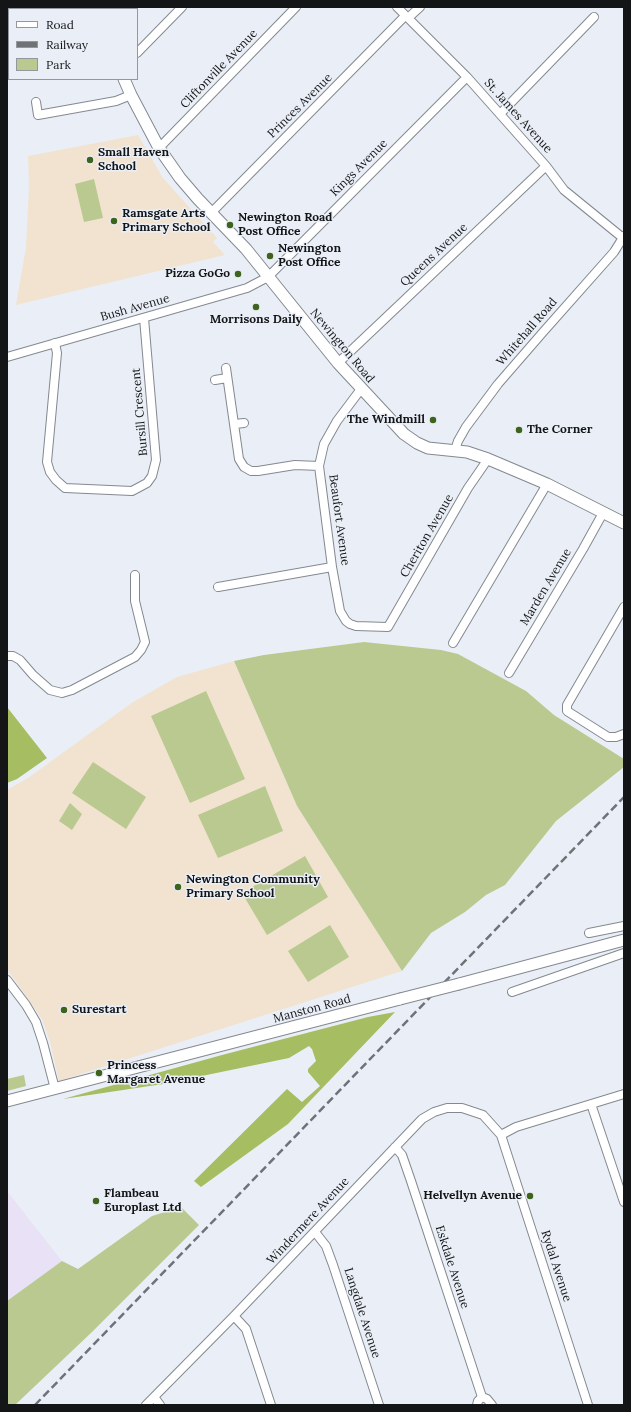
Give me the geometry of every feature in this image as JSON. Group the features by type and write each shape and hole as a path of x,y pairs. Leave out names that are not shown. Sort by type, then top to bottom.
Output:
{"main road":[{"name":"Newington Road","path":"124,80 159,148 189,190 246,249 338,363 404,434 417,443 428,448 467,452 488,459 547,484 624,523"},
{"name":"Manston Road","path":"7,1101 624,940"}],"street":[{"path":"138,52 182,7"},
{"name":"Cliftonville Avenue","path":"159,148 296,7"},
{"name":"St. James Avenue","path":"397,7 467,77 546,166 564,190 624,237"},
{"name":"Princes Avenue","path":"211,213 406,17 420,7"},
{"path":"500,114 594,17"},
{"name":"Kings Avenue","path":"268,277 467,77"},
{"path":"36,102 38,116 116,101 131,95"},
{"name":"Queens Avenue","path":"338,363 546,166"},
{"name":"Whitehall Road","path":"455,450 466,427 498,384 614,252 624,237"},
{"name":"Bush Avenue","path":"7,356 247,288 268,277"},
{"name":"Bursill Crescent","path":"56,343 57,353 48,462 50,472 65,488 132,491 146,483 152,476 156,460 144,318"},
{"path":"226,368 239,459 244,467 251,471 258,471 295,465 319,466"},
{"path":"215,380 227,378"},
{"name":"Beaufort Avenue","path":"361,388 337,421 324,444 319,466 332,567 340,612 346,621 356,626 388,627"},
{"path":"235,424 244,423"},
{"name":"Cheriton Avenue","path":"388,627 468,488 488,459"},
{"path":"453,643 547,484"},
{"name":"Marden Avenue","path":"509,673 603,513"},
{"path":"218,587 332,567"},
{"path":"7,656 12,656 20,660 33,675 50,690 62,693 72,690 135,657 145,642 135,601 135,575"},
{"path":"624,607 567,706 567,711 608,737 616,738 624,734"},
{"path":"589,933 624,926"},
{"path":"512,992 624,953"},
{"path":"7,980 26,1005 36,1022 44,1043 55,1089"},
{"path":"501,1135 516,1127 624,1094"},
{"path":"591,1104 624,1202"},
{"name":"Windermere Avenue","path":"146,1405 315,1232 422,1118 447,1108 462,1108 483,1115 501,1135"},
{"name":"Rydal Avenue","path":"501,1135 588,1405"},
{"name":"Eskdale Avenue","path":"395,1147 402,1155 409,1174 482,1397"},
{"name":"Langdale Avenue","path":"315,1232 326,1246 379,1405"},
{"path":"234,1316 246,1329 271,1405"},
{"path":"154,1397 160,1405"},
{"path":"477,1405 478,1401 482,1397 487,1399 492,1405"}],"shaded area":[{"name":"Ramsgate Arts Primary School","path":"138,135 163,178 217,238 213,242 225,255 16,305 26,247 29,186 28,156"},
{"name":"Newington Community Primary School","path":"234,661 297,806 402,971 59,1081 50,1042 42,1019 7,969 7,790 28,778 133,702 177,677"},
{"path":"7,1191 62,1261 7,1301"}],"green space":[{"path":"94,179 103,218 84,222 75,184"},
{"path":"364,642 441,650 458,654 526,691 554,715 624,759 624,767 556,821 505,885 486,895 465,912 431,933 402,971 297,806 234,661 264,655"},
{"path":"206,691 245,779 190,803 151,716"},
{"path":"7,707 47,758 17,779 7,783"},
{"path":"93,762 146,797 126,829 72,793"},
{"path":"265,786 283,831 218,858 198,815"},
{"path":"70,803 82,814 72,830 59,821"},
{"path":"305,856 328,897 267,935 242,893"},
{"path":"330,925 349,957 308,982 288,951"},
{"path":"395,1012 288,1124 201,1187 194,1181 287,1089 302,1102 320,1086 308,1072 308,1069 316,1061 312,1049 309,1046 289,1058 163,1084 63,1099 222,1055 368,1017"},
{"path":"24,1075 26,1086 7,1091 7,1079"},
{"path":"181,1207 199,1225 92,1332 15,1405 7,1405 7,1301 62,1261 78,1269 152,1216"}],"railway":[{"path":"35,1405 624,797"}],"place":[{"name":"Small Haven School","path":"90,160"},
{"name":"Ramsgate Arts Primary School","path":"114,221"},
{"name":"Newington Road Post Office","path":"230,225"},
{"name":"Newington Post Office","path":"270,256"},
{"name":"Pizza GoGo","path":"238,274"},
{"name":"Morrisons Daily","path":"256,307"},
{"name":"The Windmill","path":"433,420"},
{"name":"The Corner","path":"519,430"},
{"name":"Newington Community Primary School","path":"178,887"},
{"name":"Surestart","path":"64,1010"},
{"name":"Princess Margaret Avenue","path":"99,1073"},
{"name":"Helvellyn Avenue","path":"530,1196"},
{"name":"Flambeau Europlast Ltd","path":"96,1201"}]}
